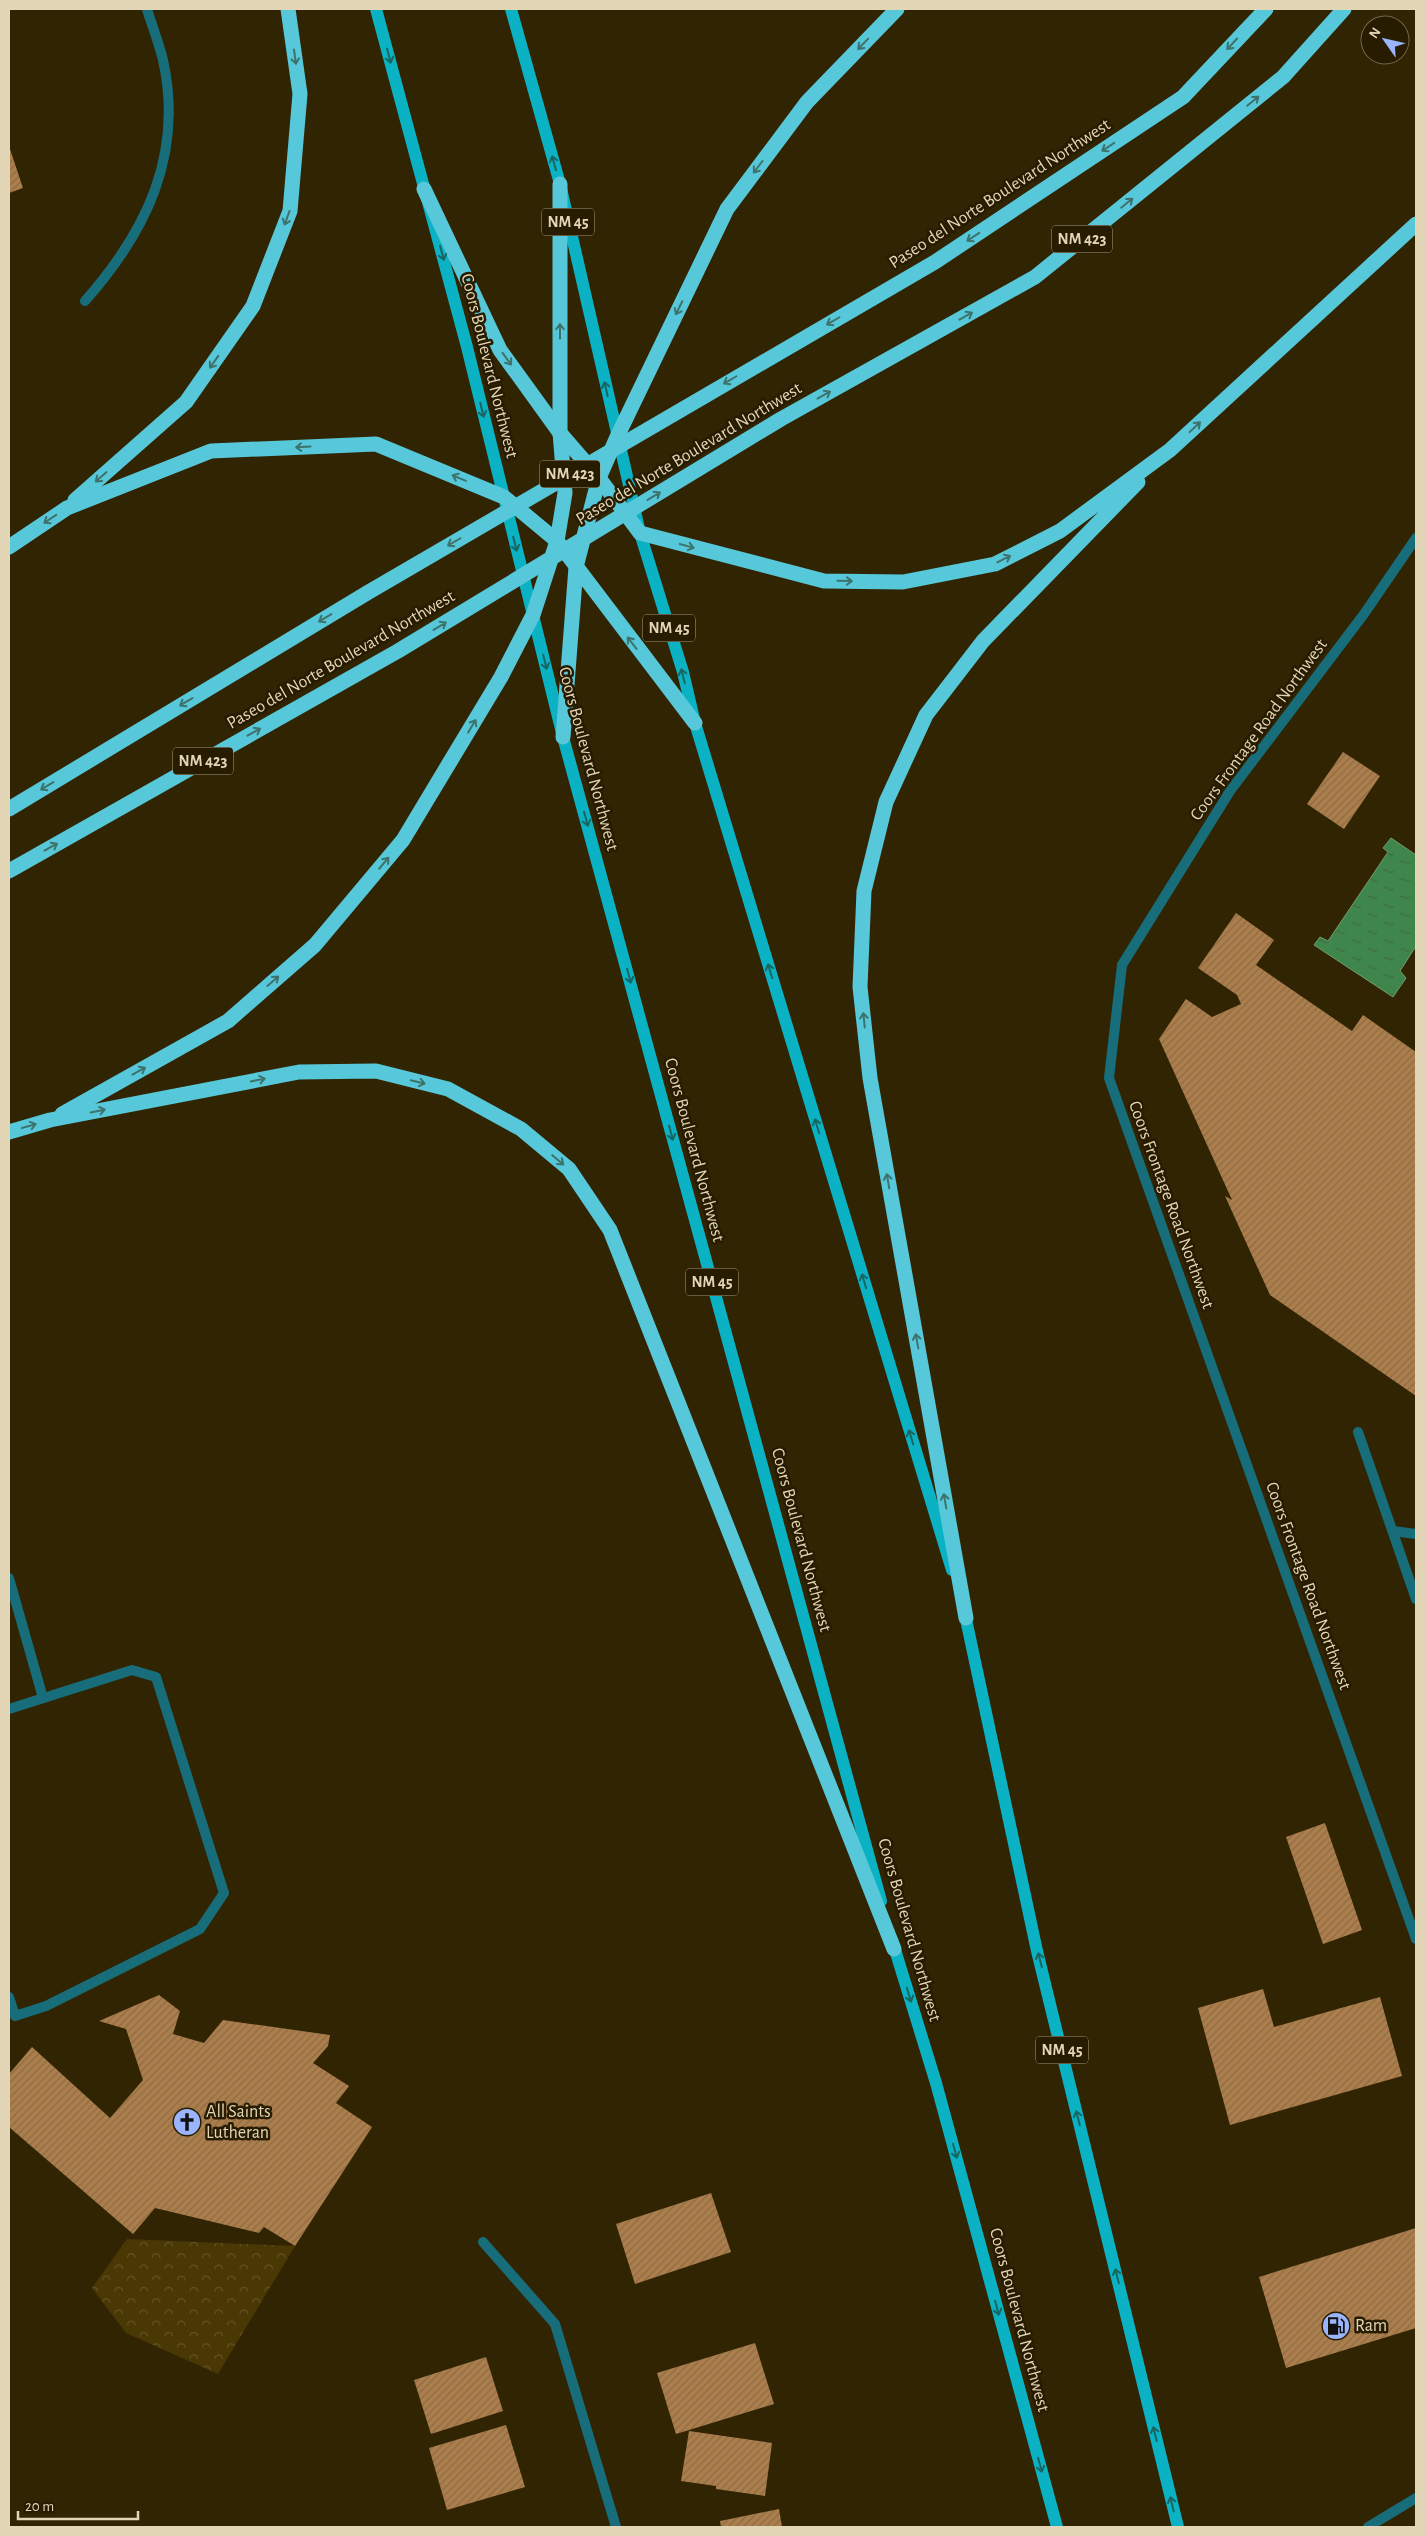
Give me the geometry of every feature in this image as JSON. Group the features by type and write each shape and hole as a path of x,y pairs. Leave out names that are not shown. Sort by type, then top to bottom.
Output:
{"highway":[{"path":"9,547 67,508 186,402 253,306 290,211 300,94 288,9"},
{"path":"563,737 576,566 599,478 617,437 727,209 807,102 897,9"},
{"name":"Paseo del Norte Boulevard Northwest","path":"9,809 367,593 935,262 1183,97 1266,9"},
{"name":"Paseo del Norte Boulevard Northwest","path":"9,871 398,651 781,419 1035,277 1283,77 1344,9"},
{"path":"50,1120 228,1021 315,945 403,840 502,677 533,615 557,541 565,493 560,433 560,184"},
{"path":"424,189 500,350 560,433 599,478 640,533 824,581 902,582 995,564 1060,531 1170,450"},
{"path":"966,1618 870,1078 860,987 864,891 886,802 926,715 983,641 1170,450 1416,224"},
{"path":"67,508 211,451 376,444 504,497 557,541 694,723"},
{"path":"9,1132 50,1120 299,1072 376,1071 448,1089 521,1130 569,1169 610,1230 894,1949"}],"main road":[{"name":"Coors Boulevard Northwest","path":"376,9 504,497 563,737 894,1949 936,2083 1057,2527"},
{"name":"NM 45","path":"511,9 560,184 640,533 683,672 694,723 966,1618 1037,1951 1178,2527"}],"street":[{"path":"85,301 109,274 132,240 151,203 161,171 168,133 168,100 163,60 147,9"},
{"name":"Coors Frontage Road Northwest","path":"1416,538 1364,614 1230,791 1122,965 1109,1078 1416,1939"},
{"path":"1358,1432 1416,1599"},
{"path":"1393,1531 1416,1534"},
{"path":"9,1578 43,1698"},
{"path":"9,1709 132,1670 156,1676 224,1893 200,1929 46,2006 15,2016 9,1996"},
{"path":"483,2242 555,2324 616,2527"},
{"path":"1368,2527 1416,2498"}],"green space":[{"path":"127,2239 295,2246 218,2374 126,2333 92,2288"}],"water":[{"path":"1391,838 1416,855 1416,946 1400,971 1406,978 1393,997 1314,945 1320,937 1328,941 1388,852 1383,848"}],"building":[{"path":"9,146 23,188 9,193"},
{"path":"1343,752 1380,776 1344,829 1307,804"},
{"path":"1236,913 1274,940 1256,965 1352,1031 1363,1015 1416,1052 1416,1396 1270,1295 1225,1196 1232,1200 1159,1039 1186,999 1212,1017 1241,1004 1237,995 1198,968"},
{"path":"1325,1823 1362,1930 1323,1944 1286,1837"},
{"path":"1263,1989 1274,2027 1380,1997 1402,2076 1230,2125 1198,2008"},
{"name":"All Saints Lutheran","path":"159,1995 180,2011 173,2034 204,2043 223,2020 330,2035 328,2046 313,2063 349,2086 336,2103 372,2127 295,2246 264,2227 259,2233 155,2208 133,2234 9,2127 9,2074 32,2047 110,2118 143,2080 126,2029 99,2021"},
{"path":"711,2193 731,2252 635,2284 616,2224"},
{"path":"1416,2228 1416,2328 1286,2368 1259,2277"},
{"path":"755,2343 774,2404 676,2434 657,2373"},
{"path":"486,2357 503,2411 431,2434 414,2380"},
{"path":"506,2425 525,2487 447,2510 429,2448"},
{"path":"689,2431 772,2443 765,2496 716,2489 716,2486 681,2481"},
{"path":"779,2509 782,2527 721,2527 720,2521"}],"place":[{"name":"All Saints Lutheran","path":"187,2122"},
{"name":"Ram","path":"1336,2326"}]}
